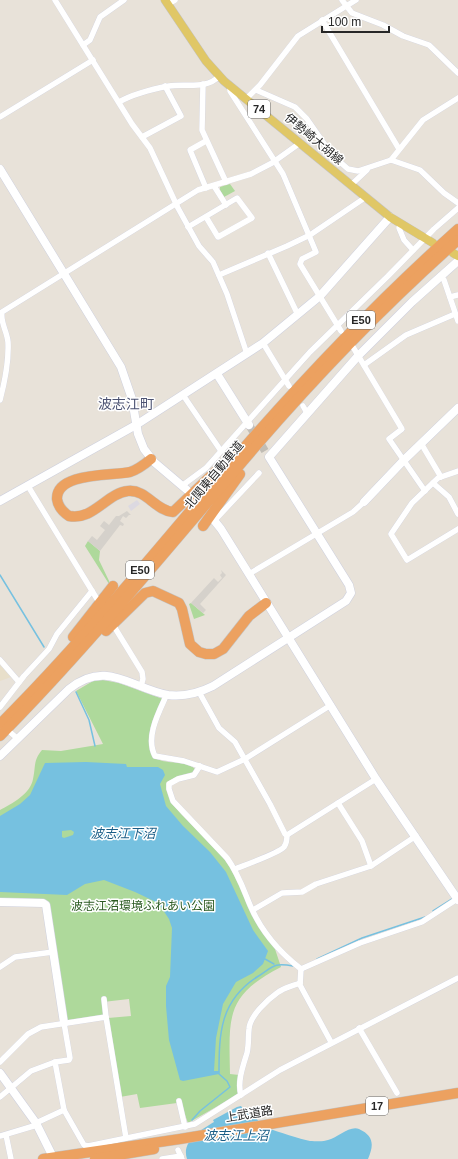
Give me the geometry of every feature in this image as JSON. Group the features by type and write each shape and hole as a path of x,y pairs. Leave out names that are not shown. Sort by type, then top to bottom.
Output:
{"highway":[{"name":"北関東自動車道","path":"3,722 93,624 271,418 370,312 458,229"},
{"name":"北関東自動車道","path":"0,736 46,688 128,596 310,386 375,317 458,240"},
{"path":"203,526 231,486 310,386"},
{"path":"151,459 147,463 129,472 67,482 58,492 57,499 60,507 69,516 81,516 120,493 132,490 142,494 167,511 176,510 271,418"},
{"path":"146,502 136,494 125,494 86,517 74,520 66,518 60,512 55,504 54,495 60,484 69,478 130,469 151,459"},
{"path":"3,722 113,586"},
{"path":"46,688 148,592 156,592 179,603 182,609 190,644 199,652 206,654 214,654 222,649 249,616 266,603"},
{"path":"184,604 193,643 200,649 210,651 220,647 248,613 266,603"},
{"name":"上武道路","path":"297,1122 458,1093"},
{"name":"上武道路","path":"50,1158 458,1099"}],"main road":[{"name":"伊勢崎大胡線","path":"169,1 206,61 219,76 390,217 433,243"}],"street":[{"path":"55,0 119,102 150,148 188,227 199,246 211,259 219,275 248,354"},
{"path":"83,45 90,40 100,17 124,0"},
{"path":"342,0 352,13 383,25 403,36 429,45 458,73"},
{"path":"246,99 256,90 293,40 301,33 356,0"},
{"path":"322,20 399,149"},
{"path":"0,117 93,60"},
{"path":"119,102 165,86 203,84 217,79 219,76"},
{"path":"203,84 201,125 206,140 226,182"},
{"path":"142,137 181,116 165,86"},
{"path":"230,86 230,91 283,174 310,235 315,254 302,259 300,262 341,331"},
{"path":"256,90 298,109 330,152 348,168 358,171 391,160 423,120 458,98"},
{"path":"206,140 190,150 206,188"},
{"path":"0,400 7,364 8,340 1,317 2,312 198,190 251,174 275,161 300,143"},
{"path":"391,160 420,170 444,193 458,203"},
{"path":"352,186 369,168"},
{"path":"0,169 121,366 132,399 136,425 141,443 151,459 162,470 185,487 206,468 248,423 310,352 338,326 424,238 458,208"},
{"path":"214,186 226,204"},
{"path":"219,275 310,235 366,197"},
{"path":"188,227 237,198 252,218 218,237 206,217"},
{"path":"0,501 136,425 248,354 320,296 390,217"},
{"path":"400,224 399,228 401,234 413,250"},
{"path":"268,254 298,315"},
{"path":"0,756 66,692 82,680 96,676 112,676 167,694 188,694 199,692 213,686 342,604 350,595 351,591 348,585 267,454 305,410 358,356 440,276 458,261"},
{"path":"440,276 444,280 458,321"},
{"path":"450,297 458,295"},
{"path":"364,365 406,335 455,314"},
{"path":"263,343 290,386"},
{"path":"353,347 402,429 389,439 425,491"},
{"path":"217,374 248,423"},
{"path":"183,395 221,451"},
{"path":"249,574 353,512 458,408"},
{"path":"422,445 441,477"},
{"path":"458,471 441,477 433,483 412,503 391,534 407,560 458,529"},
{"path":"259,473 214,520 376,779 458,900 422,922 360,943 301,969"},
{"path":"433,483 449,497 458,514"},
{"path":"28,486 97,599"},
{"path":"0,707 19,682 49,649 57,634 92,591"},
{"path":"115,628 142,672 143,679 140,686"},
{"path":"0,660 19,682"},
{"path":"199,692 219,728 235,742 285,834 287,835 287,842 278,852 263,856 235,869"},
{"path":"167,694 155,719 152,741 154,754 159,758 184,761 217,772 245,759 331,705"},
{"path":"11,733 18,739"},
{"path":"200,766 194,775 178,779 169,784 170,796 179,809 212,840 235,869 253,910 272,941 288,959 301,969"},
{"path":"287,835 376,779"},
{"path":"338,803 362,841 371,866"},
{"path":"253,910 282,893 302,892 316,884 371,866 416,836"},
{"path":"0,902 45,903 70,1058 69,1060 55,1062 31,1071 0,1097"},
{"path":"0,967 15,958 53,952"},
{"path":"301,969 300,983 331,1042"},
{"path":"162,1159 182,1158 178,1139 185,1127 208,1117 280,1070 331,1042 458,978"},
{"path":"242,1095 240,1088 241,1073 249,1043 249,1029 251,1023 265,1004 275,994 300,983"},
{"path":"104,1000 126,1138"},
{"path":"0,1062 34,1030 41,1027 106,1017"},
{"path":"358,1028 397,1093"},
{"path":"55,1062 64,1110 84,1145 91,1152 126,1138 150,1132 178,1139"},
{"path":"0,1073 36,1124 50,1158"},
{"path":"178,1101 185,1127"},
{"path":"11,1159 3,1136 36,1124 64,1110"}],"shaded area":[{"path":"137,500 140,504 131,511 128,506"},
{"path":"127,511 131,515 126,518 123,516 120,521 124,524 123,526 120,525 100,551 88,541 92,536 97,540 105,530 100,526 104,521 109,525 116,516 119,516"},
{"path":"221,570 226,575 200,604 206,610 203,613 191,603 214,578 218,582 222,578 220,575 222,573"},
{"path":"0,665 11,677 0,681"}],"green space":[{"path":"230,184 235,191 224,197 220,187"},
{"path":"88,541 100,551 99,560 110,583 109,584 85,546"},
{"path":"191,603 205,615 194,619 189,604"},
{"name":"波志江沼環境ふれあい公園","path":"103,680 119,683 163,699 152,722 151,754 160,760 185,764 195,769 193,773 170,781 171,802 222,856 230,867 275,949 281,967 249,988 240,999 234,1010 230,1037 230,1074 239,1075 239,1094 188,1123 182,1107 177,1103 140,1108 137,1094 120,1097 108,1018 131,1016 129,999 103,1002 104,1015 67,1021 63,1006 48,901 0,900 0,810 15,801 29,789 32,784 36,760 42,750 61,751 103,744 76,691 93,681"}],"water":[{"name":"波志江下沼","path":"86,762 126,764 127,767 158,767 163,770 165,775 160,784 166,806 183,826 210,852 226,872 253,930 268,951 263,964 253,973 236,982 223,1004 216,1038 214,1071 219,1071 219,1074 183,1081 180,1080 169,1040 166,1006 166,986 170,977 172,928 169,919 161,907 154,901 104,880 85,884 67,895 0,892 0,816 20,804 30,795 45,763","holes":["71,830 74,832 73,835 64,838 62,837 62,831"]},
{"name":"波志江上沼","path":"241,1106 246,1113 268,1128 310,1141 326,1141 348,1130 355,1128 359,1129 368,1135 371,1141 372,1145 368,1159 187,1159 186,1153 189,1141 198,1132 214,1122 213,1120"}],"waterway":[{"path":"0,575 44,647"},
{"path":"76,692 89,720 95,746"},
{"path":"433,911 452,899"},
{"path":"317,959 362,938 425,917"},
{"path":"265,959 274,964"},
{"path":"192,1120 200,1111 230,1087 227,1081 219,1074 220,1045 224,1019 235,997 245,986 270,968 277,965 293,966"}],"tunnel":[{"path":"249,425 265,451"}],"district":[{"name":"波志江町","path":"126,404"}]}
